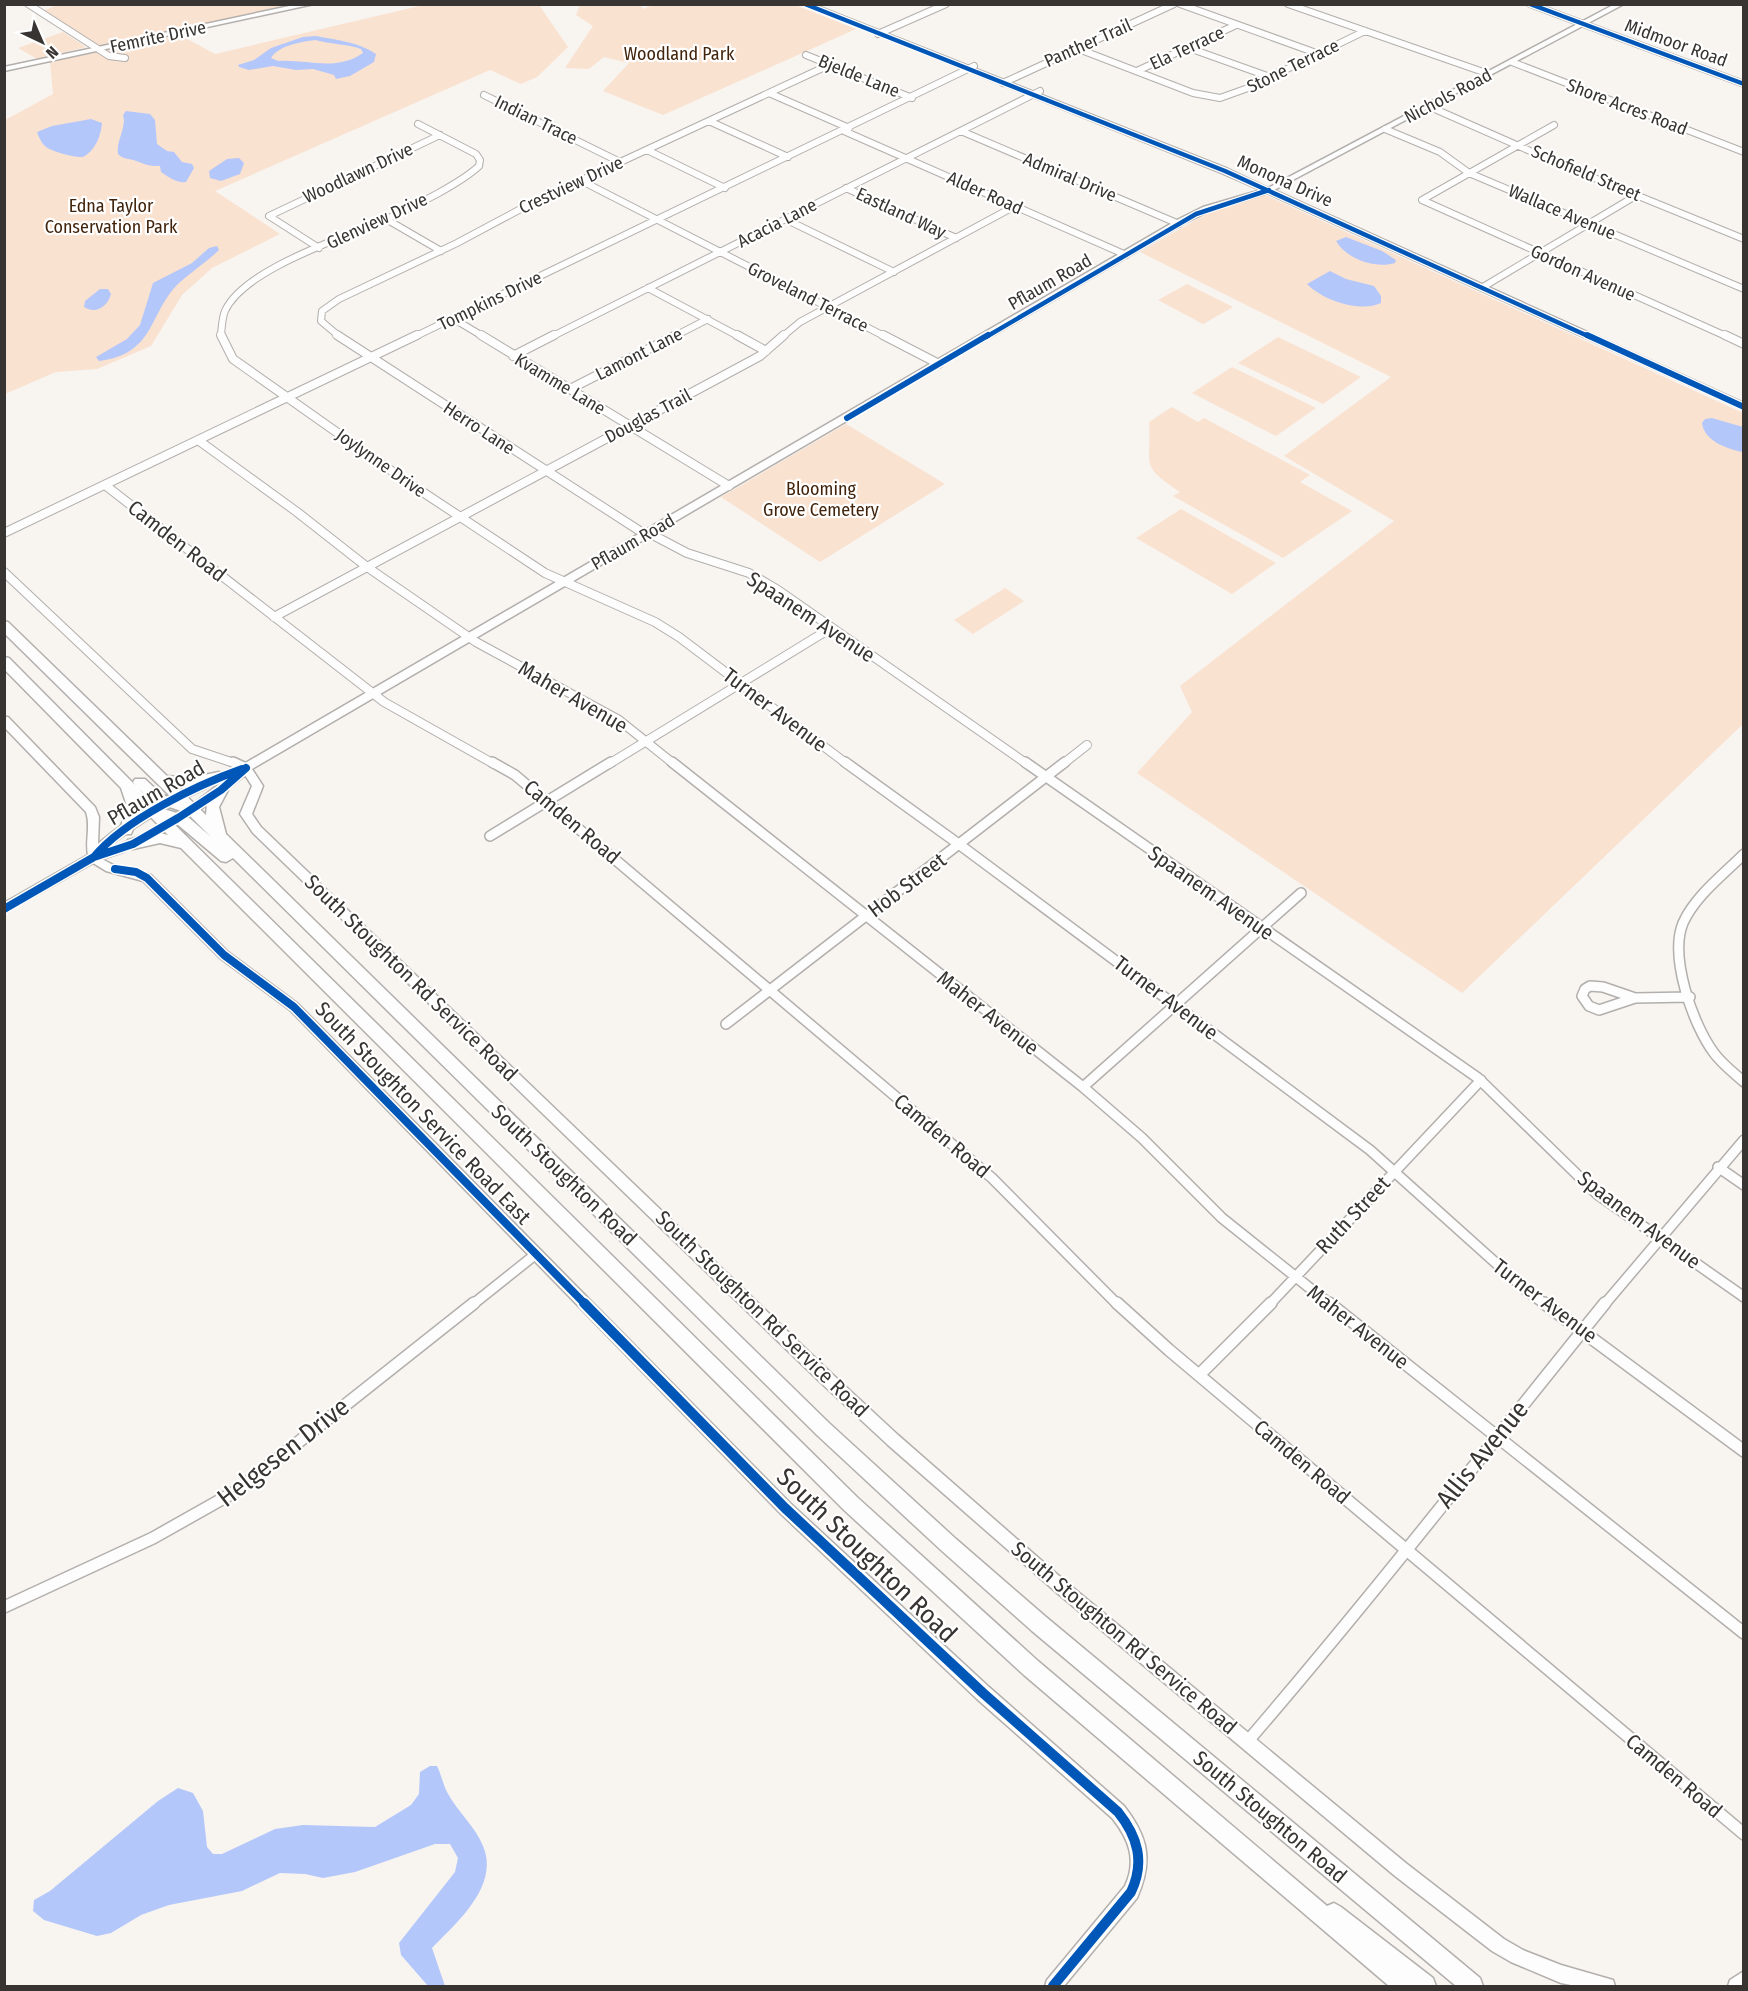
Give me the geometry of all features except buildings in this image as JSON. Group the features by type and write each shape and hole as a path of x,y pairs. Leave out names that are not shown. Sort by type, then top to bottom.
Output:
{"main road":[{"name":"South Stoughton Road","path":"4,625 164,781 186,844 842,1496 1023,1660 1234,1843 1405,1986"},
{"name":"South Stoughton Road","path":"4,661 129,785 221,838 823,1429 940,1537 1039,1624 1472,1986"},
{"path":"85,741 173,810 247,876 281,898"},
{"path":"164,781 220,784 212,807 212,817 219,828 221,838"},
{"path":"126,830 135,809 128,791 129,785"},
{"path":"133,843 160,838 186,844"},
{"path":"1234,1843 1274,1863 1425,1986"}],"street":[{"path":"28,4 113,58 125,58"},
{"name":"Femrite Drive","path":"4,69 311,4"},
{"name":"Monona Drive","path":"805,4 882,31"},
{"name":"Monona Drive","path":"816,4 1272,188 1743,399"},
{"path":"882,31 946,4"},
{"name":"Panther Trail","path":"1006,81 1174,4"},
{"path":"1180,4 1319,54"},
{"path":"1288,4 1490,74"},
{"name":"Midmoor Road","path":"1530,4 1743,84"},
{"name":"Nichols Road","path":"1272,188 1621,4"},
{"name":"Ela Terrace","path":"1137,71 1236,25"},
{"name":"Stone Terrace","path":"1137,71 1193,93 1220,98 1232,96 1365,31"},
{"path":"1076,48 1137,71"},
{"path":"1189,48 1270,77"},
{"name":"Bjelde Lane","path":"806,55 912,98"},
{"name":"Shore Acres Road","path":"1512,63 1743,152"},
{"name":"Crestview Drive","path":"320,314 324,307 339,299 441,251 511,213 829,65"},
{"name":"Tompkins Drive","path":"4,533 454,319 971,68"},
{"name":"Alder Road","path":"769,93 906,158 1126,255"},
{"name":"Acacia Lane","path":"513,356 1036,93"},
{"name":"Indian Trace","path":"484,94 620,162"},
{"name":"Schofield Street","path":"1428,106 1743,239"},
{"path":"709,121 788,157"},
{"name":"Glenview Drive","path":"220,325 229,302 244,286 261,275 386,219 467,176 479,166 480,160 476,154 418,124"},
{"path":"1469,173 1554,125"},
{"name":"Wallace Avenue","path":"1385,129 1440,152 1469,173 1743,289"},
{"name":"Admiral Drive","path":"961,131 1179,224"},
{"name":"Woodlawn Drive","path":"319,248 269,218 277,212 440,135"},
{"path":"647,150 724,188"},
{"name":"Gordon Avenue","path":"1469,173 1423,201 1743,344"},
{"name":"Groveland Terrace","path":"580,180 939,364"},
{"name":"Eastland Way","path":"846,188 956,238"},
{"name":"Pflaum Road","path":"94,857 101,847 126,830 173,810 220,784 1179,224 1206,209 1272,188"},
{"path":"1486,285 1637,195"},
{"name":"Douglas Trail","path":"274,616 766,351 800,322 1015,206"},
{"path":"386,219 441,251"},
{"path":"785,219 894,272"},
{"path":"648,288 766,351"},
{"name":"Herro Lane","path":"320,314 321,321 328,330 647,534"},
{"name":"Kvamme Lane","path":"454,319 729,486"},
{"name":"Lamont Lane","path":"570,389 708,319"},
{"name":"Joylynne Drive","path":"220,325 223,343 232,359 460,516 563,583"},
{"name":"Monona Drive","path":"1638,352 1743,407"},
{"name":"Maher Avenue","path":"198,440 297,512 367,567 406,591 470,638 598,707 646,741 1083,1087 1142,1138 1222,1218 1743,1633"},
{"name":"Camden Road","path":"105,485 373,694 396,709 507,769 546,801 1015,1199 1113,1300 1199,1375 1743,1834"},
{"name":"Spaanem Avenue","path":"647,534 687,553 749,573 1047,777 1480,1080 1597,1194 1743,1297"},
{"path":"4,572 192,749 226,759 246,768"},
{"name":"Turner Avenue","path":"563,583 654,622 679,638 1395,1171 1491,1261 1527,1291 1743,1450"},
{"path":"490,836 831,627"},
{"path":"4,720 92,810 96,820 91,851 94,857 126,841 222,779 246,768"},
{"name":"Hob Street","path":"726,1024 1087,745"},
{"name":"South Stoughton Rd Service Road","path":"246,768 258,786 246,814 257,830 893,1440 1061,1587 1401,1870 1498,1945 1516,1956 1561,1974 1607,1986"},
{"name":"Pflaum Road","path":"4,909 94,857 133,843 173,810 220,784"},
{"path":"1743,854 1683,922 1678,936 1677,956 1690,998 1710,1046 1727,1068 1743,1082"},
{"name":"South Stoughton Service Road East","path":"94,857 108,867 136,872 147,878 224,955 282,998 330,1042 536,1254"},
{"path":"1083,1087 1301,893"},
{"path":"1635,998 1599,1010 1589,1006 1582,996 1585,989 1594,985 1635,998 1690,998"},
{"name":"Ruth Street","path":"1199,1375 1295,1278 1480,1080"},
{"name":"Allis Avenue","path":"1247,1742 1338,1636 1582,1330 1743,1140"},
{"path":"1718,1167 1743,1185"},
{"name":"Helgesen Drive","path":"4,1607 158,1537 214,1506 238,1490 536,1254"},
{"name":"South Stoughton Road","path":"536,1254 793,1515 983,1693 1118,1812 1133,1831 1140,1854 1140,1874 1131,1892 1053,1986"},
{"path":"1736,1986 1743,1979"}],"green space":[{"path":"60,4 311,5 99,49 40,12"},
{"name":"Edna Taylor Conservation Park","path":"428,4 539,5 568,47 537,77 521,84 490,70 215,191 280,234 212,268 182,295 151,346 97,369 56,372 5,394 5,120 53,94 50,62 180,35 215,54"},
{"name":"Woodland Park","path":"655,4 795,5 856,29 663,115 603,91 629,63 604,57 589,69 565,68 593,26 576,15 580,5 640,5 643,9"},
{"path":"63,32 86,47 37,59 18,48"},
{"path":"1265,195 1743,413 1743,724 1462,993 1137,773 1192,712 1180,686 1394,521 1284,456 1391,377 1140,252 1208,213"},
{"path":"1187,284 1233,307 1203,324 1158,300"},
{"path":"1278,337 1361,377 1323,404 1238,363"},
{"path":"1232,367 1316,408 1276,436 1192,393"},
{"path":"1172,407 1198,422 1204,418 1310,475 1300,482 1352,511 1283,558 1173,496 1180,492 1158,475 1150,463 1149,456 1149,422"},
{"name":"Blooming Grove Cemetery","path":"846,424 945,484 820,562 721,497"},
{"path":"1181,509 1276,563 1232,594 1136,538"},
{"path":"1005,588 1024,601 973,634 954,620"}],"water":[{"path":"316,36 362,47 376,54 374,62 350,76 336,79 334,75 313,69 296,70 273,66 249,70 238,65 254,60 271,48 303,37","holes":["315,40 356,47 363,53 353,59 332,63 278,61 271,58 279,50 291,45"]},
{"path":"126,111 150,114 155,120 157,144 167,151 174,152 182,162 192,164 194,168 186,182 170,178 161,172 160,166 148,165 118,154 118,144 124,124 123,115"},
{"path":"91,119 102,123 99,138 94,147 83,157 51,150 42,142 37,132 52,126"},
{"path":"239,158 244,163 240,174 221,181 210,178 209,171 227,159"},
{"path":"1346,237 1382,251 1396,260 1395,263 1379,265 1354,257 1336,241"},
{"path":"217,246 219,250 179,283 169,295 141,341 118,357 99,361 96,357 127,339 140,325 153,283 192,263 209,248"},
{"path":"1330,271 1346,279 1374,286 1381,296 1381,303 1372,306 1352,306 1331,300 1307,284"},
{"path":"100,289 108,289 111,294 104,305 97,310 84,307 85,301"},
{"path":"1712,418 1743,427 1743,452 1717,443 1707,435 1702,423 1705,419"},
{"path":"430,1766 437,1766 447,1792 480,1839 487,1861 486,1875 473,1903 432,1948 445,1986 428,1986 401,1955 399,1943 455,1872 458,1858 450,1844 435,1844 355,1872 323,1878 305,1874 280,1873 242,1891 169,1905 141,1915 111,1933 97,1936 44,1920 33,1911 34,1900 50,1891 158,1801 178,1788 193,1793 203,1811 207,1847 213,1854 222,1854 275,1829 303,1825 375,1827 411,1805 419,1794 420,1772"}],"cycle path":[{"path":"805,4 1225,171 1744,407"},
{"path":"1530,4 1744,84"},
{"path":"847,418 1196,214 1269,190"},
{"path":"4,909 94,857 133,844 178,818 221,790 246,768"},
{"path":"94,857 118,834 161,807 242,769"},
{"path":"115,869 136,872 147,878 224,955 294,1007 785,1508 983,1693 1118,1812 1136,1840 1139,1860 1136,1881 1131,1892 1053,1986"}]}
